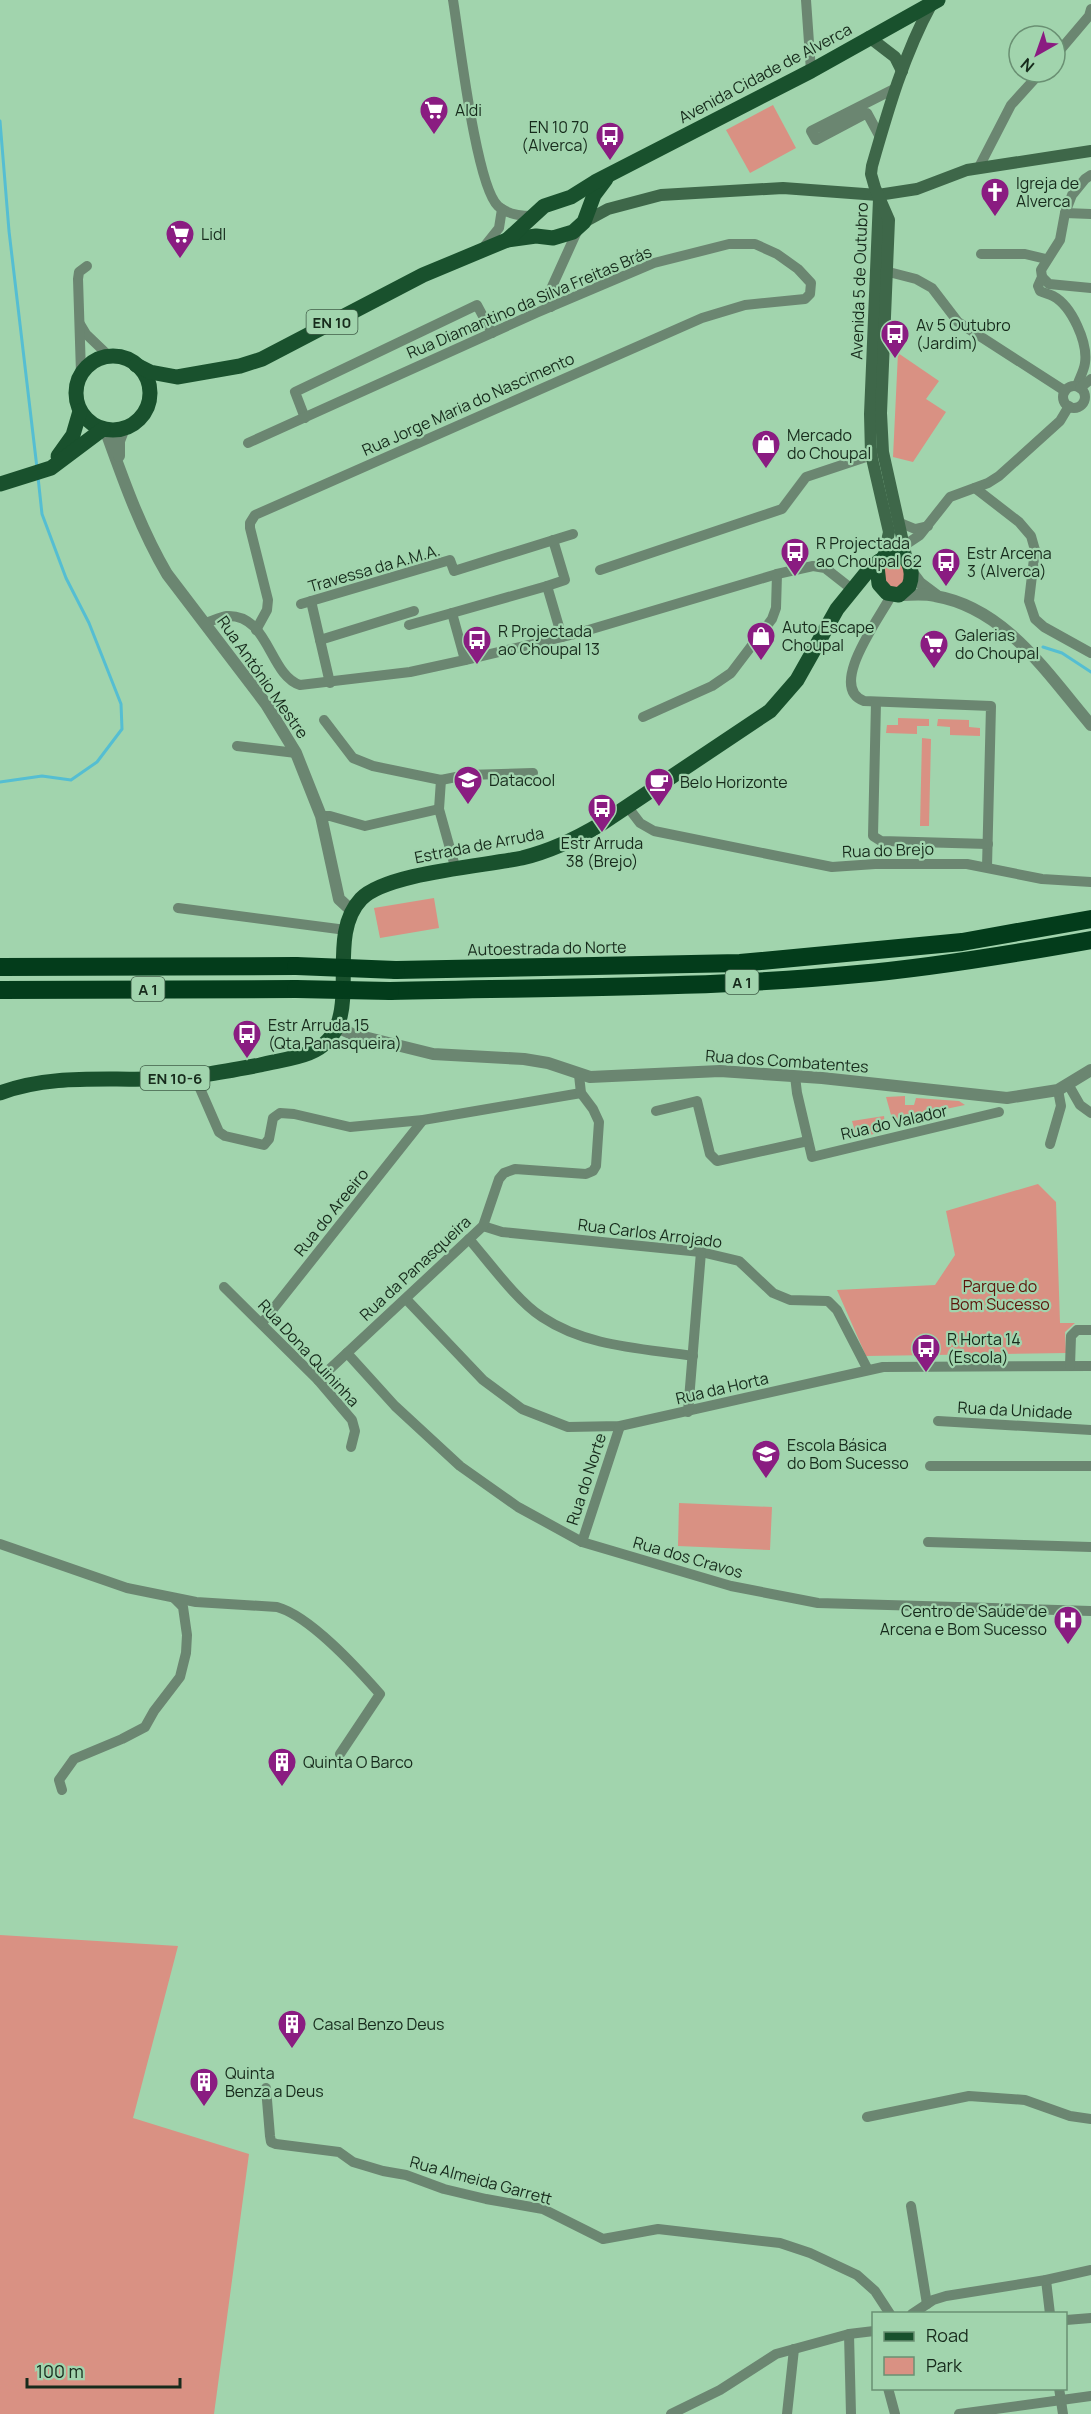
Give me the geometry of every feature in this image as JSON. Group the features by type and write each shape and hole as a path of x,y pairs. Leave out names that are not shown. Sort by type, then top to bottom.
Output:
{"highway":[{"name":"Autoestrada do Norte","path":"0,967 296,966 396,970 740,963 962,942 1091,919"},
{"name":"A 1","path":"0,990 390,990 741,982 856,974 964,962 1091,940"}],"main road":[{"name":"Avenida Cidade de Alverca","path":"507,240 544,206 571,197 595,182 811,71 935,2"},
{"name":"Avenida 5 de Outubro","path":"896,557 889,532 870,414 881,270 878,195 871,174 880,137 902,71 917,32 935,2"},
{"path":"869,38 895,57 902,71"},
{"path":"571,197 582,200 584,220 608,209 661,195 783,188 878,195 917,189 967,171 1091,151"},
{"name":"Avenida Cidade de Alverca","path":"136,365 150,372 177,377 240,366 262,358 423,275 481,250 507,240 536,236 553,238 566,235 584,220 594,195 608,176"},
{"path":"531,218 532,232 536,236"},
{"path":"109,356 93,362 81,373 76,392 80,411 86,419 104,429 124,428"},
{"name":"EN 10","path":"109,356 128,360 136,365"},
{"path":"136,365 148,383 150,398"},
{"name":"Avenida Cidade de Alverca","path":"150,398 177,377"},
{"name":"EN 10","path":"124,428 134,423 142,415 150,398"},
{"path":"34,474 58,456 69,443 80,411"},
{"path":"0,484 34,474 61,462 104,429"},
{"name":"Avenida 5 de Outubro","path":"877,453 898,522 896,557"},
{"path":"853,590 864,587 891,593 909,586 896,557 877,575 891,593"},
{"name":"Estrada de Arruda","path":"338,1027 342,1010 346,930 352,911 366,894 384,884 550,850 573,841 770,711 797,680 837,609 867,572 896,557"},
{"name":"EN 10-6","path":"0,1093 24,1085 60,1080 195,1077 310,1053 328,1040 338,1027"}],"street":[{"path":"453,0 483,173 492,199 502,209 531,218"},
{"path":"806,0 811,71"},
{"path":"1067,42 1090,15"},
{"path":"978,169 1011,105 1030,84"},
{"path":"880,137 867,113 816,140 811,132 896,88"},
{"path":"1083,394 1085,343 1078,326 1055,297 1040,291 1038,285 1046,259 1060,240 1065,213 1072,195 1091,175"},
{"path":"481,250 499,228 502,209"},
{"path":"1065,213 1091,214"},
{"path":"551,307 548,297 550,291 584,220"},
{"path":"553,238 561,246 565,261"},
{"name":"Rua Diamantino da Silva Freitas Brás","path":"248,444 492,333 654,263 729,244 755,244 777,254 808,278 812,288 810,294"},
{"path":"981,254 1025,255 1046,259"},
{"path":"81,373 78,279 79,272 87,266"},
{"path":"881,270 916,279 932,288 958,322 1065,391"},
{"path":"1042,277 1049,284 1091,288"},
{"name":"Rua Jorge Maria do Nascimento","path":"256,630 268,605 250,528 255,515 702,318 744,305 801,300 810,294"},
{"path":"305,418 295,392 477,305 492,333"},
{"path":"79,321 86,334 109,356"},
{"path":"1069,406 1079,406 1091,379"},
{"path":"1069,406 1064,400 1065,391 1070,387 1083,394"},
{"path":"937,596 920,583 896,557 920,535 950,497 994,480 1043,438 1060,421 1069,406"},
{"name":"Rua António Mestre","path":"121,472 118,447 124,428"},
{"name":"Rua António Mestre","path":"104,429 140,523 167,574 266,704 296,753 321,816 339,899 352,911"},
{"path":"600,570 782,509 806,477 877,453"},
{"path":"975,488 1019,522 1031,536 1035,550 1029,601 1035,619 1044,627 1091,653"},
{"path":"898,522 915,528 928,526"},
{"name":"Travessa da A.M.A.","path":"320,640 306,603 450,560 454,571 573,534"},
{"path":"409,625 565,580 553,540"},
{"path":"205,624 226,616 233,617 256,630 286,678 300,685 410,672 562,638 777,574 820,566 853,590"},
{"path":"643,717 712,686 731,673 752,648 775,614 777,574"},
{"path":"548,586 562,638"},
{"path":"987,867 991,706 864,701 854,695 851,687 856,656 891,593 937,596 972,608 996,620 1091,725"},
{"path":"330,683 320,640 414,611"},
{"path":"452,613 465,660"},
{"path":"876,702 873,836 881,841 988,844"},
{"path":"324,720 357,761 373,766 441,780 466,775 533,773"},
{"path":"237,746 296,753"},
{"path":"441,780 439,809 456,870"},
{"name":"Rua do Brejo","path":"627,806 640,823 654,831 832,867 967,864 1042,879 1091,882"},
{"path":"321,816 330,816 365,826 439,809"},
{"path":"178,908 346,930"},
{"name":"Rua dos Combatentes","path":"338,1027 352,1034 433,1054 524,1059 557,1066 590,1077 720,1071 795,1076 1007,1098 1063,1087 1091,1070"},
{"name":"Rua da Panasqueira","path":"318,1380 483,1226 498,1183 508,1171 515,1169 586,1174 593,1171 596,1166 599,1122 581,1093 579,1075"},
{"path":"656,1111 697,1101 710,1154 720,1161 808,1141 795,1076"},
{"path":"195,1077 219,1132 225,1136 259,1145 268,1143 272,1122 280,1113 294,1113 350,1127 423,1120 581,1093"},
{"path":"1063,1087 1091,1113"},
{"path":"1050,1144 1061,1106 1063,1087"},
{"name":"Rua do Valador","path":"808,1141 812,1157 999,1112"},
{"name":"Rua do Areeiro","path":"262,1323 423,1120"},
{"name":"Rua Carlos Arrojado","path":"483,1226 502,1232 701,1252 739,1261 773,1293 790,1300 828,1301 837,1310 868,1370"},
{"path":"469,1239 540,1316 571,1334 609,1345 693,1356"},
{"path":"688,1412 701,1252"},
{"name":"Rua Dona Quininha","path":"224,1287 318,1380 355,1425 351,1448"},
{"name":"Rua da Horta","path":"406,1299 483,1380 522,1409 568,1427 620,1426 883,1366 1091,1366"},
{"path":"1070,1366 1071,1336 1077,1330 1091,1330"},
{"name":"Rua dos Cravos","path":"347,1353 395,1406 460,1466 518,1507 582,1542 731,1586 818,1603 1090,1610"},
{"name":"Rua da Unidade","path":"938,1421 1091,1430"},
{"name":"Rua do Norte","path":"582,1542 620,1426"},
{"path":"930,1466 1091,1466"},
{"path":"928,1542 1091,1547"},
{"path":"0,1544 127,1588 205,1603 291,1611 350,1660 380,1694 340,1754"},
{"path":"62,1790 59,1779 74,1759 122,1739 145,1726 180,1677 186,1653 187,1635 183,1607 174,1598"},
{"name":"Rua Almeida Garrett","path":"266,2088 270,2136 272,2142 276,2144 339,2152 353,2162 383,2171 406,2175 486,2199 543,2209 603,2239 658,2229 780,2243 810,2253 857,2275 874,2291 889,2312"},
{"path":"867,2117 969,2096 1025,2100 1070,2116 1091,2119"},
{"path":"911,2206 927,2304"},
{"path":"914,2312 927,2304 961,2292 1046,2280 1091,2270"},
{"path":"1046,2280 1050,2312"},
{"path":"1067,2320 1091,2318"},
{"path":"670,2414 720,2390 776,2354 849,2334 872,2331"},
{"path":"849,2334 851,2414"},
{"path":"787,2414 794,2349"},
{"path":"889,2390 895,2414"},
{"path":"1060,2394 1063,2414"},
{"path":"959,2414 1060,2394 1091,2396"}],"green space":[{"path":"773,105 796,148 750,173 726,130"},
{"path":"898,353 939,381 926,399 946,412 913,462 893,457"},
{"path":"890,560 898,560 904,566 905,582 899,588 887,586 882,567"},
{"path":"898,718 929,719 929,726 917,726 917,734 886,733 887,725 898,725"},
{"path":"938,719 969,720 969,727 980,728 980,736 950,735 950,727 937,726"},
{"path":"922,738 931,739 929,826 920,826"},
{"path":"434,898 439,928 380,938 374,908"},
{"path":"905,1096 905,1105 914,1105 916,1098 959,1101 965,1105 893,1122 886,1097"},
{"path":"884,1116 886,1131 857,1138 852,1121"},
{"name":"Parque do Bom Sucesso","path":"1038,1184 1056,1202 1060,1323 1075,1323 1065,1332 1066,1353 866,1356 837,1290 935,1285 955,1255 946,1211"},
{"path":"679,1503 772,1507 770,1550 678,1546"},
{"path":"0,1935 178,1946 133,2118 249,2154 214,2414 0,2414"}],"waterway":[{"path":"0,121 9,231 37,468"},
{"path":"0,782 42,776 71,780 97,762 122,729 121,704 89,623 66,578 42,514 38,477"},
{"path":"1043,647 1062,653 1091,672"}],"place":[{"name":"Aldi","path":"434,136"},
{"name":"EN 10 70 (Alverca)","path":"610,162"},
{"name":"Igreja de Alverca","path":"995,218"},
{"name":"Lidl","path":"180,260"},
{"name":"Av 5 Outubro (Jardim)","path":"895,360"},
{"name":"Mercado do Choupal","path":"766,470"},
{"name":"R Projectada ao Choupal 62","path":"795,578"},
{"name":"Estr Arcena 3 (Alverca)","path":"946,588"},
{"name":"Auto Escape Choupal","path":"761,662"},
{"name":"R Projectada ao Choupal 13","path":"477,666"},
{"name":"Galerias do Choupal","path":"934,670"},
{"name":"Datacool","path":"468,806"},
{"name":"Belo Horizonte","path":"659,808"},
{"name":"Estr Arruda 38 (Brejo)","path":"602,834"},
{"name":"Estr Arruda 15 (Qta Panasqueira)","path":"247,1060"},
{"name":"R Horta 14 (Escola)","path":"926,1374"},
{"name":"Escola Básica do Bom Sucesso","path":"766,1480"},
{"name":"Centro de Saúde de Arcena e Bom Sucesso","path":"1068,1646"},
{"name":"Quinta O Barco","path":"282,1788"},
{"name":"Casal Benzo Deus","path":"292,2050"},
{"name":"Quinta Benza a Deus","path":"204,2108"}]}
